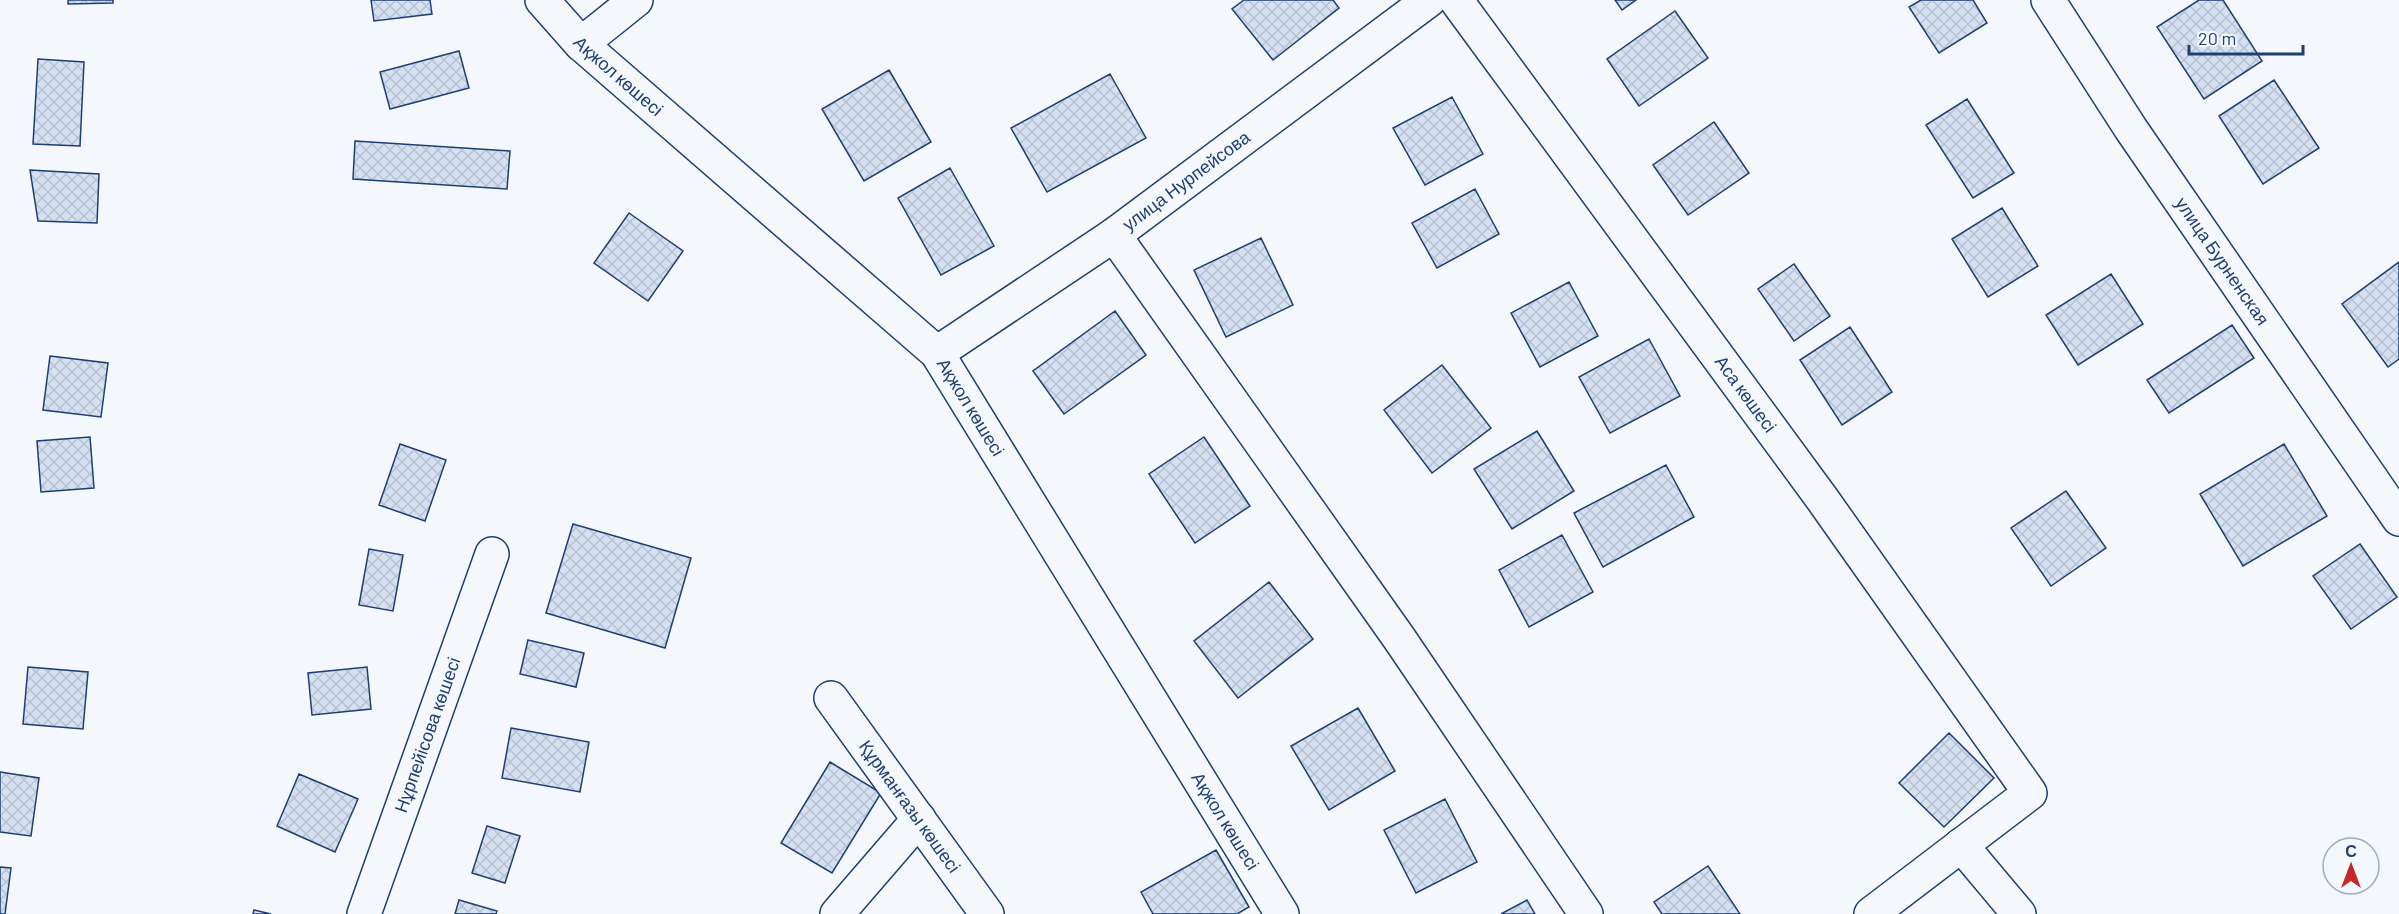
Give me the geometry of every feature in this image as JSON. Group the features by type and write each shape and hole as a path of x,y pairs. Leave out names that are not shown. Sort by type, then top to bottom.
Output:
{"street":[{"name":"Ақжол көшесі","path":"542,0 581,44 937,353 1282,914"},
{"path":"581,44 636,0"},
{"name":"улица Нурпейсова","path":"937,353 1114,235 1428,0"},
{"name":"Аса көшесі","path":"1456,0 1823,500 2030,793 1961,845"},
{"name":"улица Бурненская","path":"2048,0 2137,139 2399,519"},
{"path":"1114,235 1399,638 1586,914"},
{"name":"Нұрпейісова көшесі","path":"364,914 492,554"},
{"name":"Құрманғазы көшесі","path":"831,698 987,914"},
{"path":"837,914 919,819"},
{"path":"1871,914 1961,845 2019,914"}],"building":[{"path":"68,0 113,0 113,3 68,4"},
{"path":"371,0 430,0 432,14 374,21"},
{"path":"1244,0 1333,0 1339,8 1273,60 1232,9"},
{"path":"1615,0 1636,0 1622,10"},
{"path":"1921,0 1973,0 1987,23 1939,53 1909,7"},
{"path":"2199,0 2223,0 2262,61 2204,99 2157,27"},
{"path":"1675,11 1708,58 1639,106 1607,59"},
{"path":"459,51 469,88 390,109 380,72"},
{"path":"38,59 84,62 80,146 33,144"},
{"path":"889,70 931,142 864,181 822,109"},
{"path":"1110,74 1146,138 1047,192 1011,128"},
{"path":"2274,80 2319,148 2263,184 2219,116"},
{"path":"1452,97 1483,154 1425,185 1393,128"},
{"path":"1967,99 2014,173 1973,198 1926,125"},
{"path":"1714,122 1749,173 1688,215 1653,165"},
{"path":"355,141 510,151 507,189 353,179"},
{"path":"950,168 994,246 941,275 898,198"},
{"path":"30,170 99,174 97,223 38,221"},
{"path":"1475,189 1499,234 1437,268 1412,223"},
{"path":"2002,208 2038,266 1988,297 1952,239"},
{"path":"629,213 683,251 648,301 594,263"},
{"path":"1261,238 1293,305 1226,337 1194,270"},
{"path":"2399,262 2399,359 2388,367 2342,304"},
{"path":"1794,264 1830,316 1794,341 1758,289"},
{"path":"2111,274 2143,324 2078,365 2046,315"},
{"path":"1569,282 1598,336 1540,367 1511,313"},
{"path":"1115,311 1146,355 1064,414 1033,371"},
{"path":"2232,325 2254,358 2169,413 2147,380"},
{"path":"1850,327 1892,392 1842,425 1800,360"},
{"path":"1649,339 1680,396 1610,433 1579,377"},
{"path":"50,356 108,363 101,417 43,410"},
{"path":"1442,365 1491,428 1432,473 1384,410"},
{"path":"1537,431 1574,491 1512,529 1474,469"},
{"path":"90,437 94,488 41,492 37,441"},
{"path":"1204,437 1250,506 1195,543 1149,474"},
{"path":"400,444 446,460 425,521 379,505"},
{"path":"2284,444 2327,516 2243,566 2200,494"},
{"path":"1666,465 1694,517 1603,567 1574,513"},
{"path":"2066,491 2106,548 2051,586 2011,528"},
{"path":"573,524 691,558 665,648 546,613"},
{"path":"1562,535 1593,592 1529,627 1499,570"},
{"path":"2360,544 2397,597 2351,629 2313,576"},
{"path":"369,549 403,555 393,611 359,605"},
{"path":"1269,582 1313,639 1238,698 1194,641"},
{"path":"528,640 584,653 576,687 520,674"},
{"path":"28,667 88,672 83,729 23,724"},
{"path":"367,667 371,709 312,715 308,673"},
{"path":"1358,708 1395,771 1329,810 1291,746"},
{"path":"511,728 589,742 580,792 502,778"},
{"path":"1949,733 1994,778 1944,827 1899,783"},
{"path":"830,762 881,793 832,873 781,843"},
{"path":"0,772 39,778 31,836 0,832"},
{"path":"299,774 358,799 335,852 277,826"},
{"path":"1445,799 1477,862 1416,893 1384,830"},
{"path":"487,826 520,836 505,883 472,873"},
{"path":"1216,850 1249,907 1237,914 1153,914 1141,892"},
{"path":"1708,866 1740,914 1662,914 1654,902"},
{"path":"0,867 11,868 5,914 0,914"},
{"path":"459,900 497,911 496,914 455,914"},
{"path":"1527,900 1535,914 1501,914"},
{"path":"254,910 271,914 253,914"}]}
